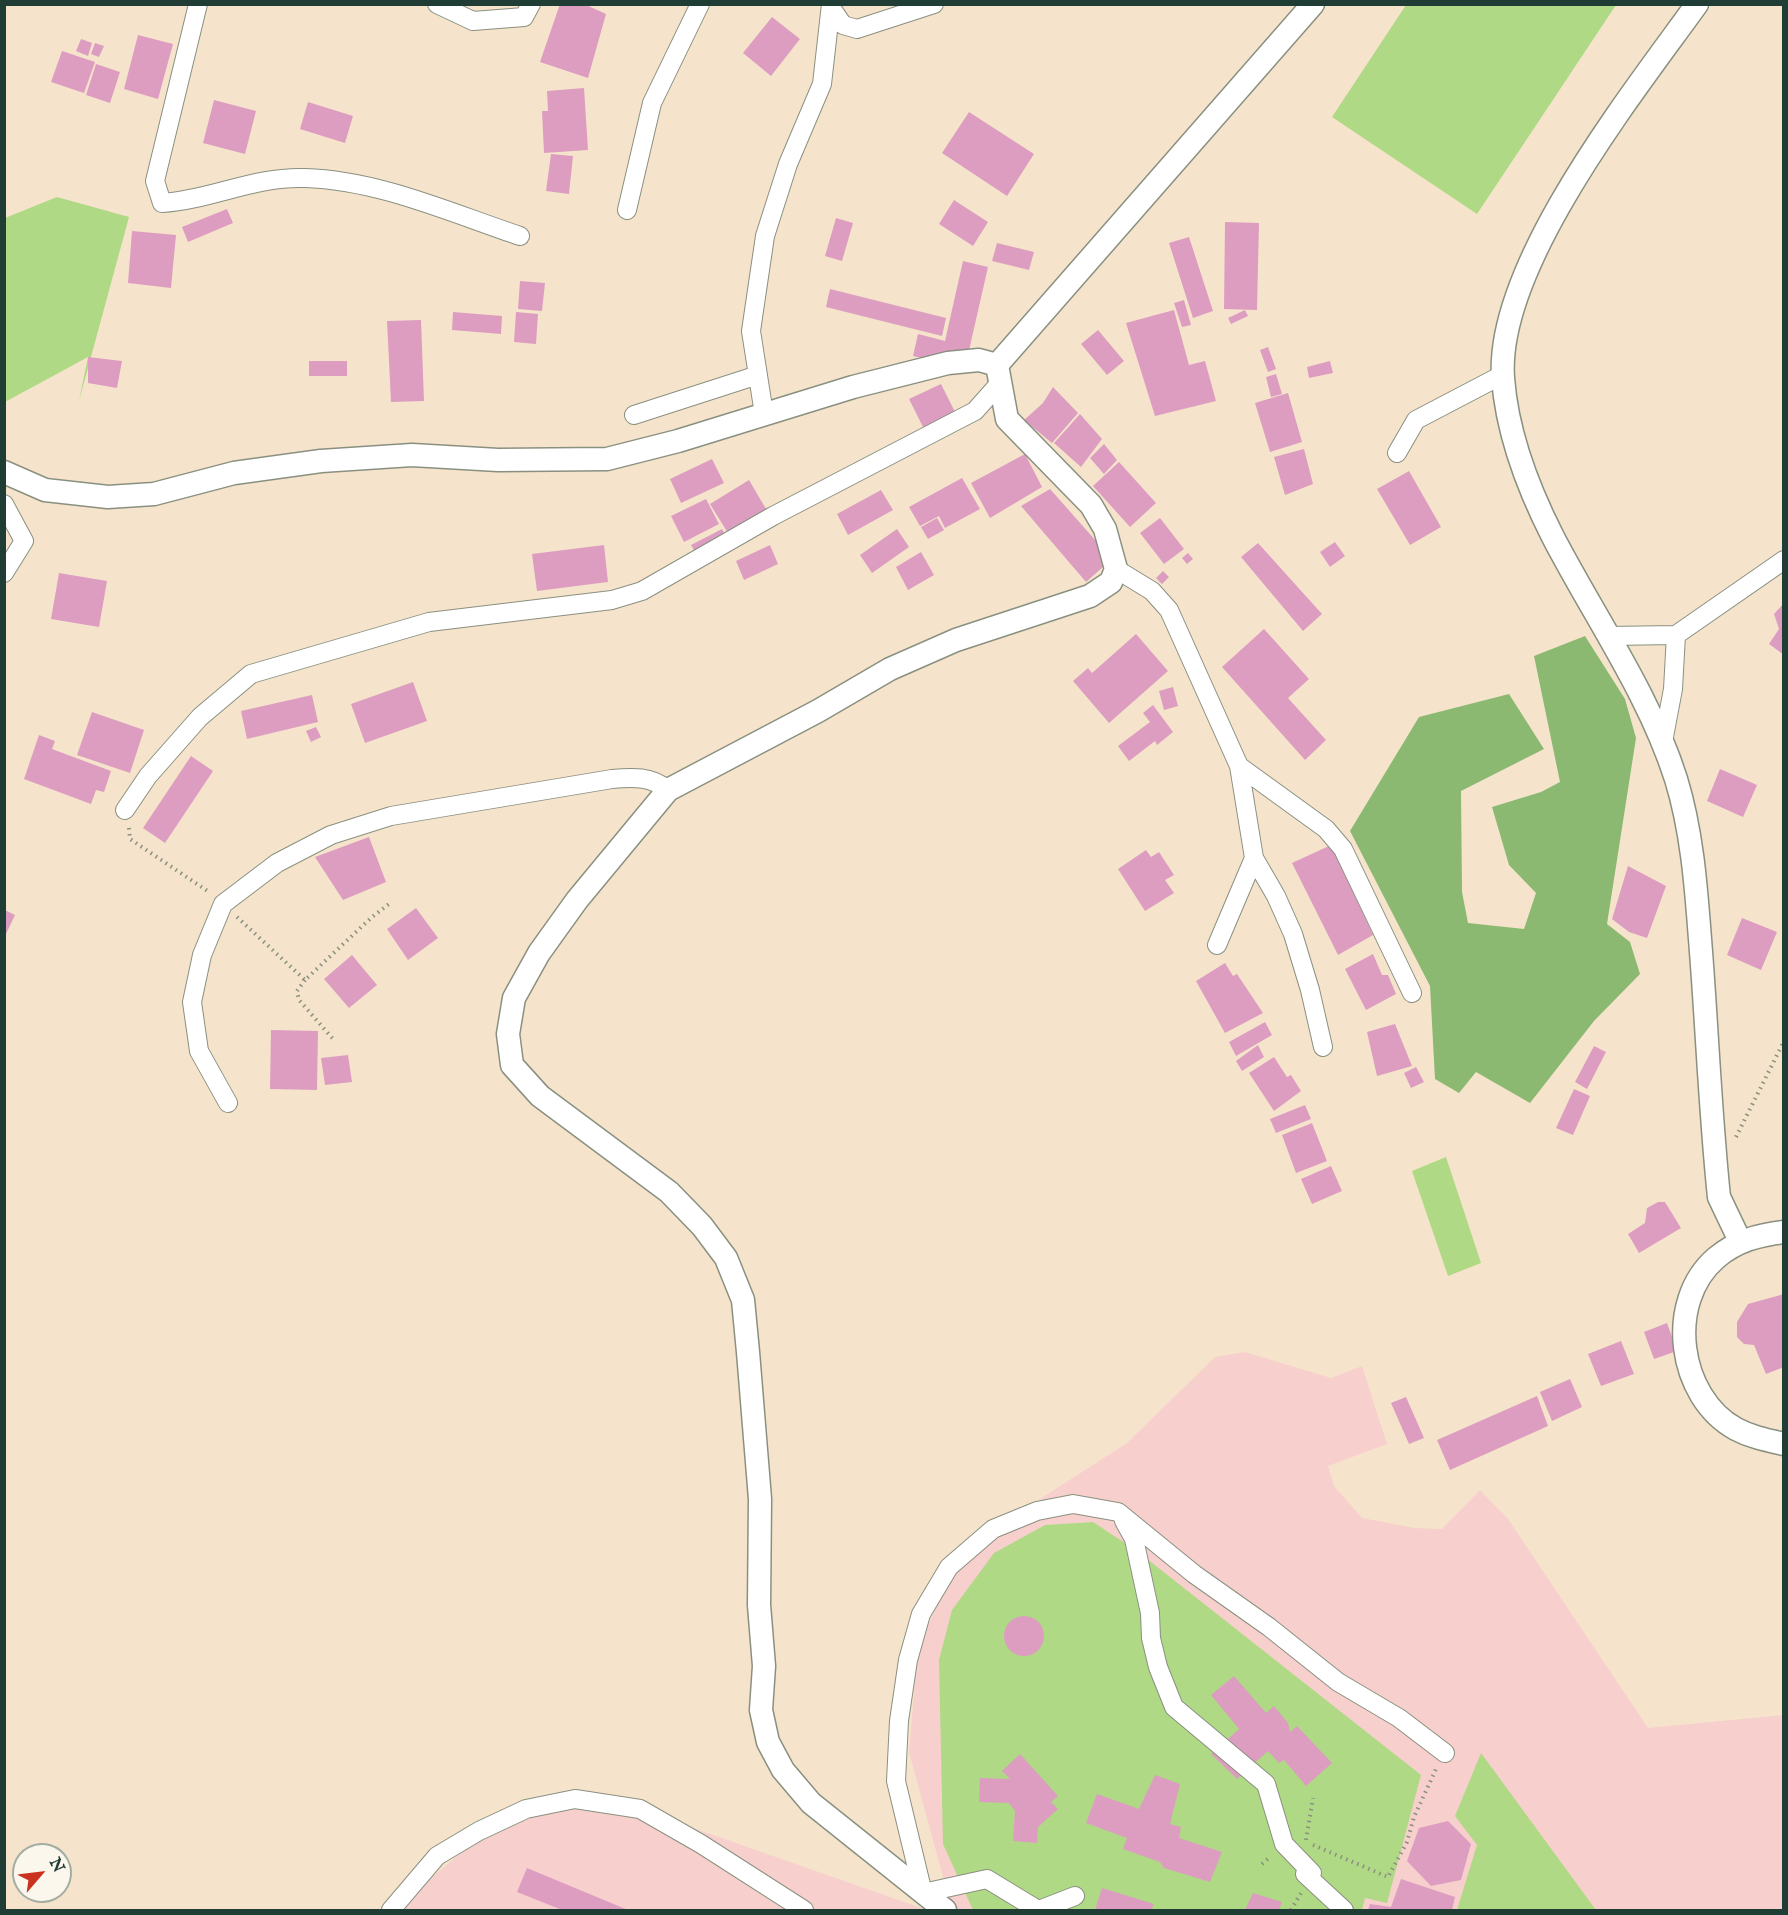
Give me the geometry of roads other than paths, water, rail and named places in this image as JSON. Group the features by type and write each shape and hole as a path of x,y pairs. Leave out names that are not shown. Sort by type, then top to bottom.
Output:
{"street":[{"path":"198,4 155,181 162,203 192,201 252,182 305,178 374,188 520,236"},
{"path":"437,4 472,21 524,17 531,4"},
{"path":"627,210 652,103 700,4"},
{"path":"832,7 843,25 857,29 934,4"},
{"path":"126,810 148,776 200,717 251,674 429,622 612,600 642,591 773,516 975,411 998,374 1313,4"},
{"path":"1697,4 1618,115 1528,262 1516,293 1506,333 1502,375 1509,421 1527,481 1552,536 1608,636 1663,742 1677,783 1692,853 1719,1197 1740,1241"},
{"path":"764,414 751,331 765,236 788,164 822,84 832,7"},
{"path":"4,472 45,489 108,497 154,494 234,473 321,461 412,455 529,460 607,459 853,387 948,363 979,360 998,374 1007,419 1091,506 1105,529 1116,569 1111,582 1090,596 956,640 890,669 668,790 577,900 539,953 514,998 508,1034 512,1065 540,1096 669,1192 702,1226 726,1258 743,1300 748,1352 760,1499 759,1605 764,1666 761,1710 768,1742 783,1770 811,1803 945,1911"},
{"path":"634,415 758,375"},
{"path":"1397,453 1416,420 1502,375"},
{"path":"4,504 24,542 4,573"},
{"path":"1608,636 1676,635 1784,560"},
{"path":"1116,569 1152,591 1169,610 1239,766 1254,858 1276,896 1293,934 1310,990 1323,1047"},
{"path":"1663,742 1673,689 1676,635"},
{"path":"1239,766 1326,829 1343,849 1412,993"},
{"path":"228,1102 199,1051 192,1002 202,955 223,904 277,863 331,835 391,816 612,779 637,777 661,784 668,790"},
{"path":"1217,945 1254,858"},
{"path":"1782,1445 1758,1439 1734,1428 1713,1409 1696,1387 1683,1333 1688,1306 1699,1279 1715,1259 1740,1241 1784,1232"},
{"path":"923,1893 896,1780 899,1721 908,1660 921,1614 949,1567 993,1529 1037,1511 1073,1504 1118,1512 1194,1574 1269,1627 1338,1682 1399,1718 1446,1753"},
{"path":"1118,1512 1134,1539 1150,1612 1158,1667 1174,1707 1266,1784 1284,1844 1312,1873 1305,1874 1344,1911"},
{"path":"391,1911 437,1856 479,1831 526,1809 575,1799 640,1809 701,1844 804,1911"},
{"path":"923,1893 987,1880 1038,1911 1075,1896"}]}
